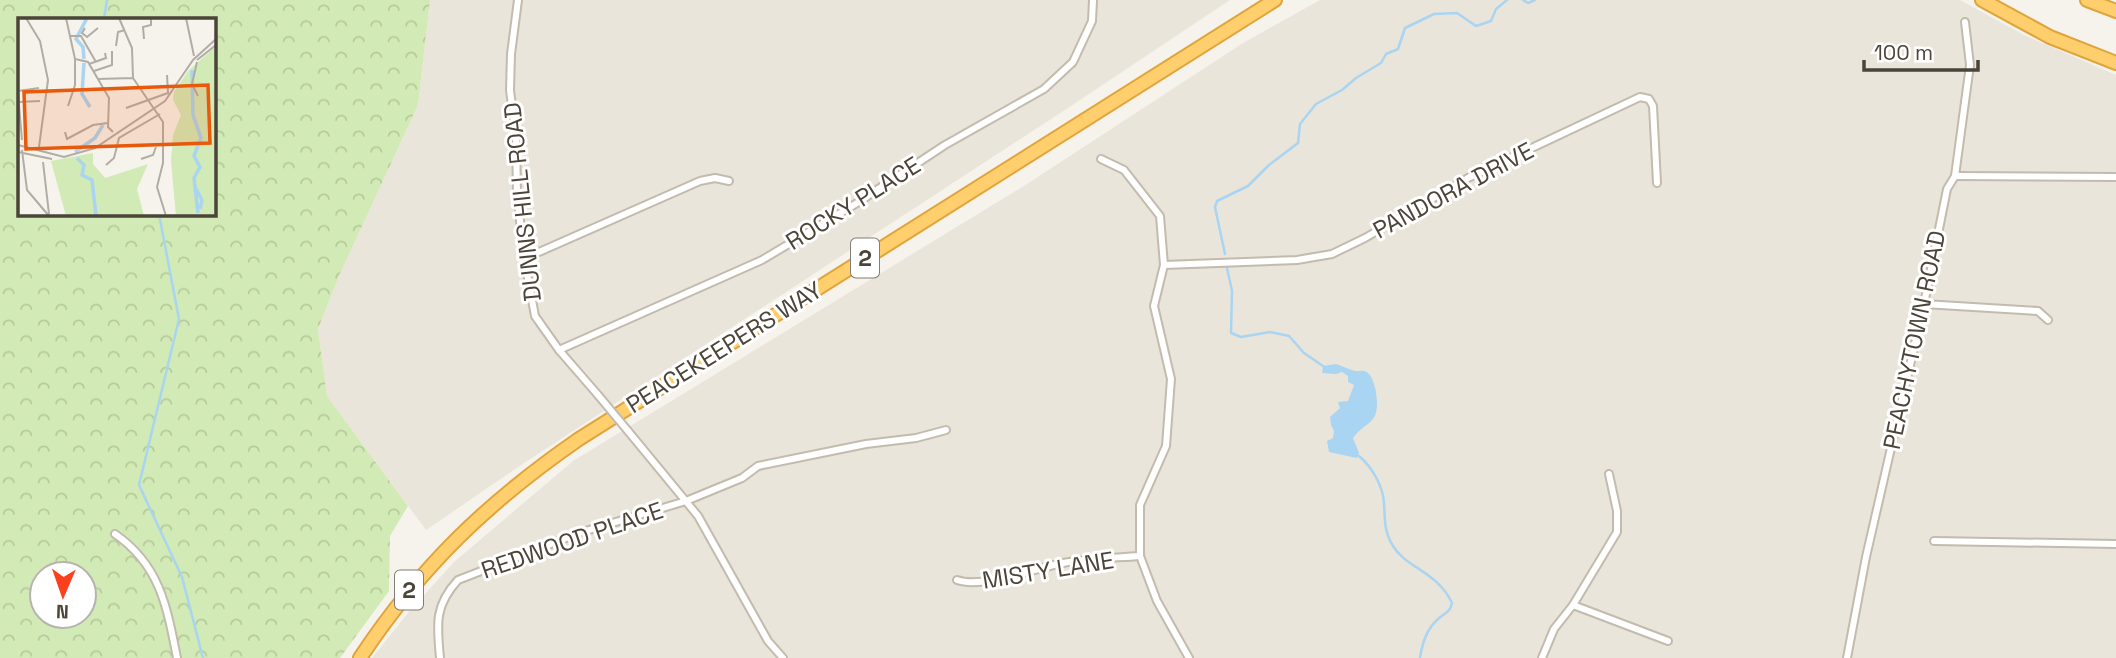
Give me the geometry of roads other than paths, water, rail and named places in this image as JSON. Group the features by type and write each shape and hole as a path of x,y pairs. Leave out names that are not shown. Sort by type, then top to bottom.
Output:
{"highway":[{"name":"PEACEKEEPERS WAY","path":"360,658 405,595 441,554 498,499 542,465 579,439 1275,0"},
{"path":"1982,0 2050,37 2116,63"},
{"path":"2087,0 2116,11"}],"street":[{"name":"DUNNS HILL ROAD","path":"518,0 511,51 510,90 516,138 517,194 524,257 535,316 559,350 698,516 768,641 783,658"},
{"name":"ROCKY PLACE","path":"559,350 762,260 945,145 1044,89 1073,62 1093,22 1093,0"},
{"name":"PEACHYTOWN ROAD","path":"1847,658 1947,190 1955,176 1970,65 1965,22"},
{"name":"PANDORA DRIVE","path":"1164,265 1297,260 1332,254 1365,238 1468,178 1643,97 1651,101 1653,106 1657,183"},
{"path":"1101,159 1124,170 1160,216 1164,265 1154,306 1171,379 1166,446 1140,505 1140,556 1157,601 1189,658"},
{"path":"1955,176 2116,177"},
{"path":"524,257 705,179 729,181"},
{"path":"1924,304 2038,311 2048,320"},
{"name":"REDWOOD PLACE","path":"440,658 439,610 446,593 458,580 579,533 686,501 742,478 758,466 866,444 916,438 946,430"},
{"path":"1542,658 1555,629 1573,606 1617,532 1618,511 1609,474"},
{"path":"115,534 130,544 148,564 161,589 177,658"},
{"path":"1934,541 2116,544"},
{"name":"MISTY LANE","path":"957,580 982,583 1064,563 1140,556"},
{"path":"1573,606 1668,641"}],"water":[{"path":"1336,364 1354,371 1366,372 1375,388 1375,415 1353,438 1359,453 1357,458 1329,452 1327,441 1333,438 1334,431 1330,417 1340,408 1338,402 1348,401 1354,385 1348,382 1348,376 1342,372 1322,373 1323,366"}],"waterway":[{"path":"104,18 107,0"},
{"path":"1225,254 1215,207 1217,201 1248,186 1269,165 1298,143 1300,124 1316,104 1342,90 1381,63 1386,54 1398,49 1405,28 1434,14 1457,13 1476,26 1491,21 1496,9 1507,0"},
{"path":"1523,0 1528,3 1535,0"},
{"path":"159,215 179,319 139,485 182,577 203,658"},
{"path":"1227,268 1232,291 1231,333 1241,337 1270,332 1289,336 1304,353 1323,366"},
{"path":"1359,456 1379,484 1386,530 1393,546 1406,560 1439,584 1452,603 1427,633 1420,658"}]}
